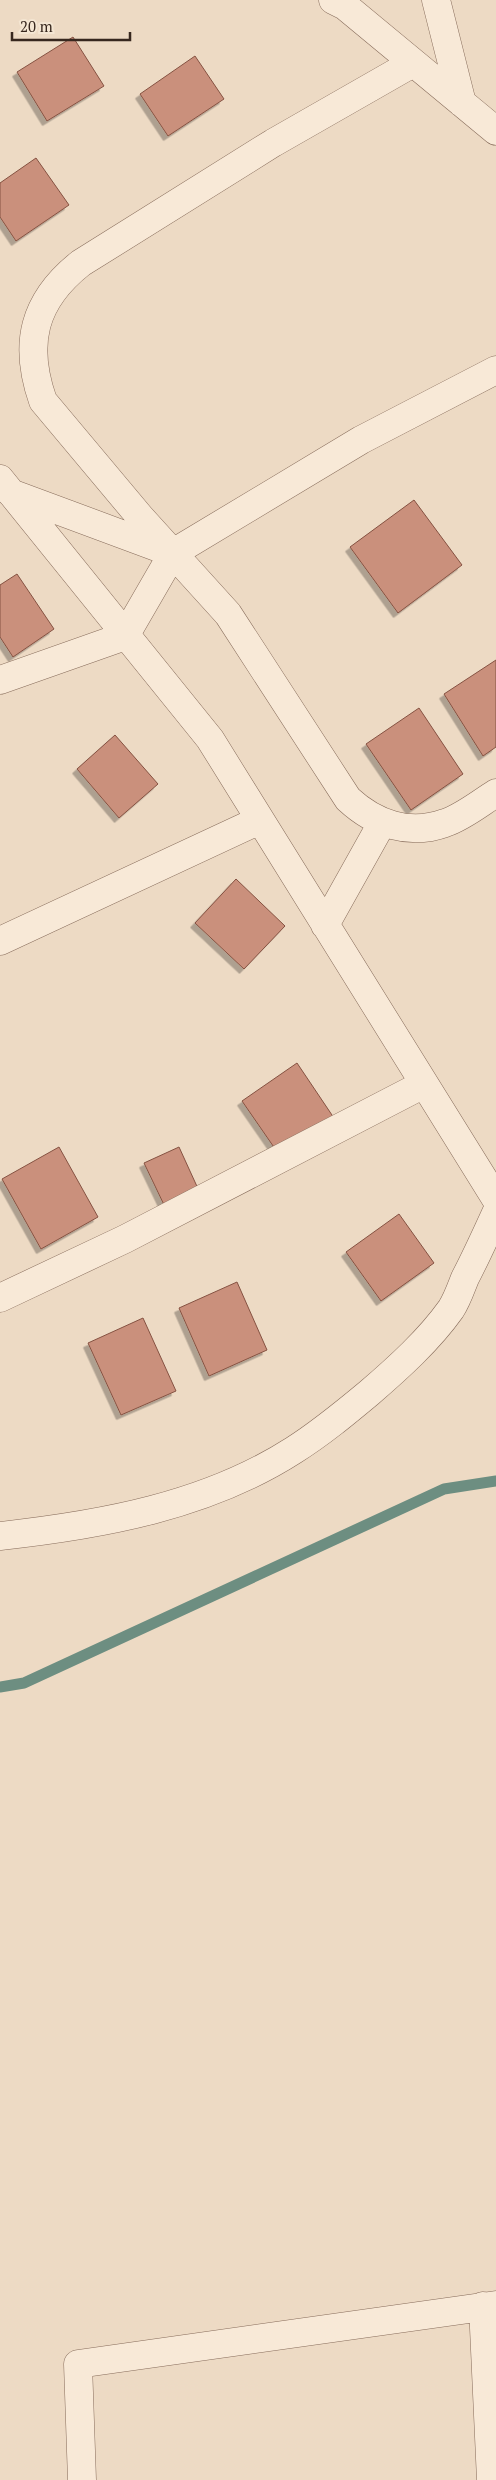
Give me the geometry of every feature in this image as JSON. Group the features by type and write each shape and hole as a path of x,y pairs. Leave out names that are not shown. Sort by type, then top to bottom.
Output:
{"street":[{"path":"333,0 345,6 496,131"},
{"path":"436,0 462,103"},
{"path":"413,63 273,143 80,263 60,281 42,309 35,329 32,353 35,377 43,401 141,518 228,614 348,800 364,813 382,823 402,828 417,828 447,823 496,793"},
{"path":"0,680 125,636 173,553 362,440 496,370"},
{"path":"6,486 173,553"},
{"path":"6,486 125,636 210,739 496,1200"},
{"path":"0,940 260,820"},
{"path":"325,925 382,823"},
{"path":"0,1298 126,1238 424,1084"},
{"path":"0,1536 92,1525 152,1511 210,1491 294,1450 340,1418 383,1381 418,1347 451,1308 496,1214"},
{"path":"82,2480 78,2364 489,2306 491,2480"}],"building":[{"path":"73,37 104,86 47,121 17,72"},
{"path":"195,56 224,99 168,136 140,94"},
{"path":"36,158 69,205 16,241 0,217 0,183"},
{"path":"414,500 462,565 398,613 350,547"},
{"path":"17,574 54,629 13,657 0,637 0,585"},
{"path":"496,660 496,747 483,756 444,694"},
{"path":"419,708 463,774 411,810 366,744"},
{"path":"115,735 158,784 119,818 77,769"},
{"path":"236,879 285,926 244,969 195,923"},
{"path":"297,1063 334,1118 280,1156 242,1101"},
{"path":"59,1147 98,1217 41,1249 2,1179"},
{"path":"179,1147 200,1193 166,1209 144,1163"},
{"path":"399,1214 434,1263 381,1301 346,1252"},
{"path":"237,1282 267,1350 209,1376 179,1308"},
{"path":"143,1318 176,1391 121,1415 88,1343"}],"waterway":[{"path":"0,1687 24,1683 444,1489 496,1481"}]}
